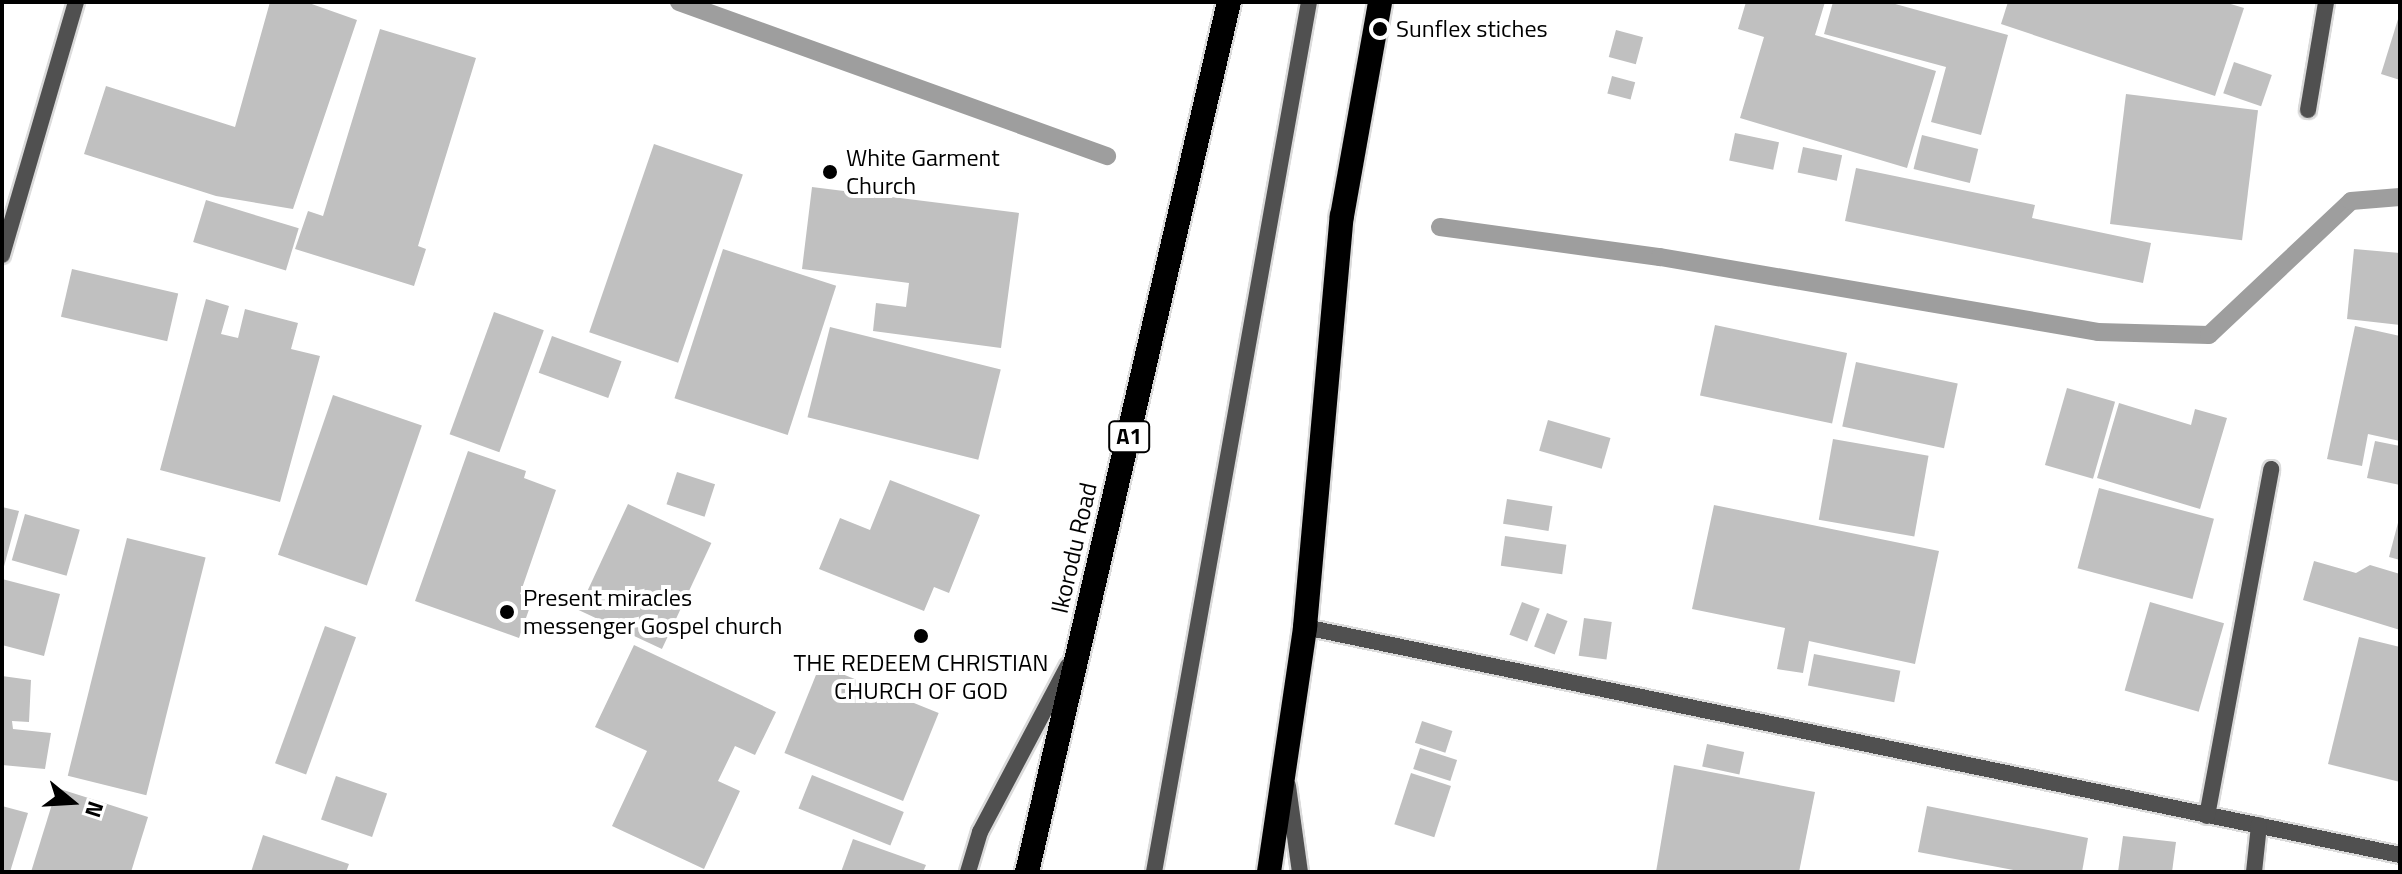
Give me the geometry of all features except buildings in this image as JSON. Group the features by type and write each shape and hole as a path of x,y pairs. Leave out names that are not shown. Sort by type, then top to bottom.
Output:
{"highway":[{"name":"Ikorodu Road","path":"1027,872 1229,2"},
{"path":"1269,872 1305,627 1342,216 1380,2"}],"street":[{"path":"2,255 76,2"},
{"path":"1154,872 1309,2"},
{"path":"2308,110 2326,2"},
{"path":"2207,816 2271,469"},
{"path":"1305,627 2400,855"},
{"path":"968,872 980,832 1082,640"},
{"path":"1285,765 1300,872"},
{"path":"2254,872 2259,825"}],"waterway":[{"path":"679,2 1107,156"},
{"path":"1440,227 1660,257 2098,332 2209,335 2351,201 2400,197"}],"place":[{"name":"Sunflex stiches","path":"1380,29"},
{"name":"White Garment Church","path":"830,172"},
{"name":"Present miracles messenger Gospel church","path":"507,612"},
{"name":"THE REDEEM CHRISTIAN CHURCH OF GOD","path":"921,636"}]}
